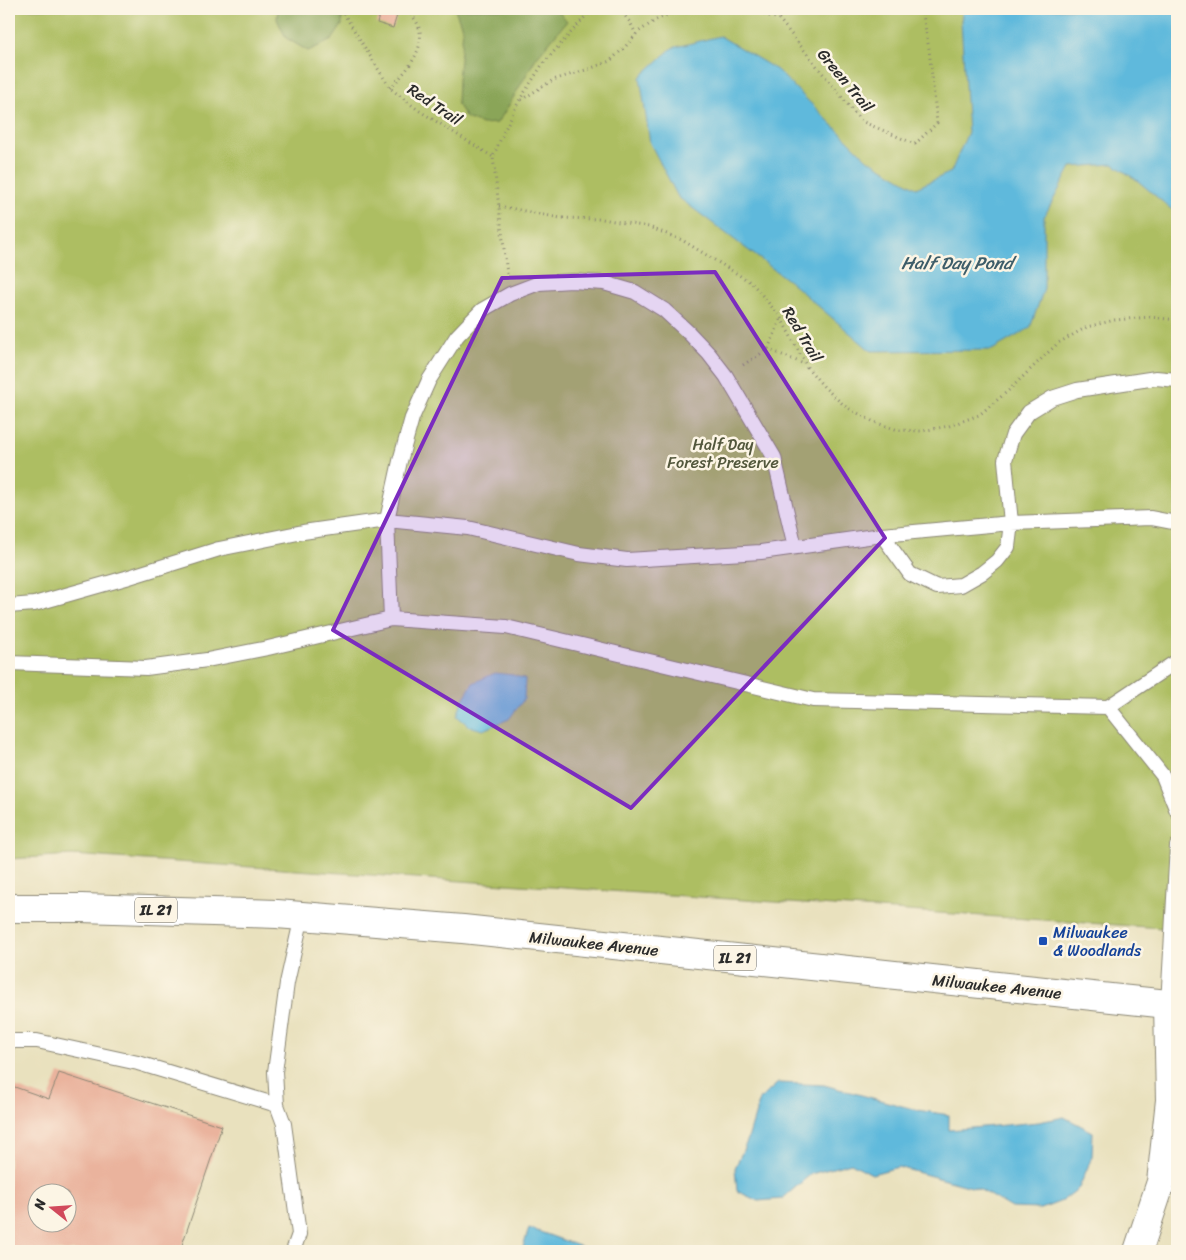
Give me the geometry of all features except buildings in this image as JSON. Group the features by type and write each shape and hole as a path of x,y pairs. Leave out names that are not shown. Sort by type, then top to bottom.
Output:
{"main road":[{"name":"Milwaukee Avenue","path":"9,908 277,914 463,929 1173,1004"},
{"path":"1138,1251 1161,1182 1170,1100 1173,1004"}],"lane":[{"path":"390,619 386,520 412,418 429,380 457,336 482,310 510,294 539,283 572,281 604,283 635,292 664,310 683,327 709,354 726,376 774,457 795,547"},
{"path":"882,535 910,574 938,587 961,585 982,573 997,561 1008,547 1011,523 1006,460 1014,434 1029,412 1052,398 1077,390 1156,378 1177,380"},
{"path":"9,606 34,604 219,549 303,532 386,520 468,528 579,554 627,560 761,552 882,535 1011,523 1151,518 1177,523"},
{"path":"9,663 146,668 207,660 278,646 390,619 506,627 813,700 1108,707 1177,661"},
{"path":"1108,707 1163,776 1177,810"},
{"path":"1173,1004 1177,846"},
{"path":"294,1251 299,1234 284,1124 277,1105 275,1072 285,993 302,916"},
{"path":"9,1041 36,1041 138,1063 277,1105"}],"path":[{"name":"Red Trail","path":"341,9 390,88 418,110 494,157"},
{"path":"510,294 494,157 519,101 542,66 592,9"},
{"path":"619,9 630,22 636,34"},
{"path":"519,101 553,80 589,70 610,61 636,34 656,20 681,9"},
{"name":"Green Trail","path":"745,9 779,19 861,121 915,144 937,123 929,50 922,9"},
{"path":"390,88 407,71 416,54 421,38 419,26 412,15 398,12"},
{"name":"Red Trail","path":"499,206 560,218 602,219 649,228 682,240 752,284 781,318 805,364 824,387 846,407 874,422 898,430 922,431 949,426 979,415 1008,392 1058,344 1087,328 1115,320 1150,317 1177,320"},
{"path":"726,376 768,349 781,318"},
{"path":"768,349 805,364"}],"highlighted area":[{"path":"715,272 885,538 631,808 333,630 502,278"}],"green space":[{"name":"Half Day Forest Preserve","path":"9,9 1177,9 1177,929 72,855 9,859"},
{"path":"278,9 342,9 342,25 332,40 308,51 286,38 277,19"},
{"path":"455,9 556,9 567,21 536,58 497,123 482,124 466,118 457,104 463,30"}],"water":[{"name":"Half Day Pond","path":"963,9 1177,9 1177,214 1138,181 1113,164 1071,167 1044,217 1044,289 1030,328 992,350 871,351 789,281 678,197 650,143 640,77 672,48 720,36 777,70 867,159 916,188 951,172 968,132 961,21"},
{"path":"495,673 513,675 525,679 524,699 509,719 483,730 469,726 457,716 462,701 473,683"},
{"path":"778,1083 824,1085 917,1110 949,1115 949,1130 1039,1122 1064,1117 1093,1132 1092,1157 1079,1188 1062,1201 1041,1209 1011,1208 979,1189 898,1167 872,1174 851,1163 811,1174 782,1199 758,1201 737,1191 735,1168 748,1139 760,1099"},
{"path":"529,1228 582,1247 590,1251 522,1251"}],"place":[{"name":"Milwaukee & Woodlands","path":"1043,941"}]}
